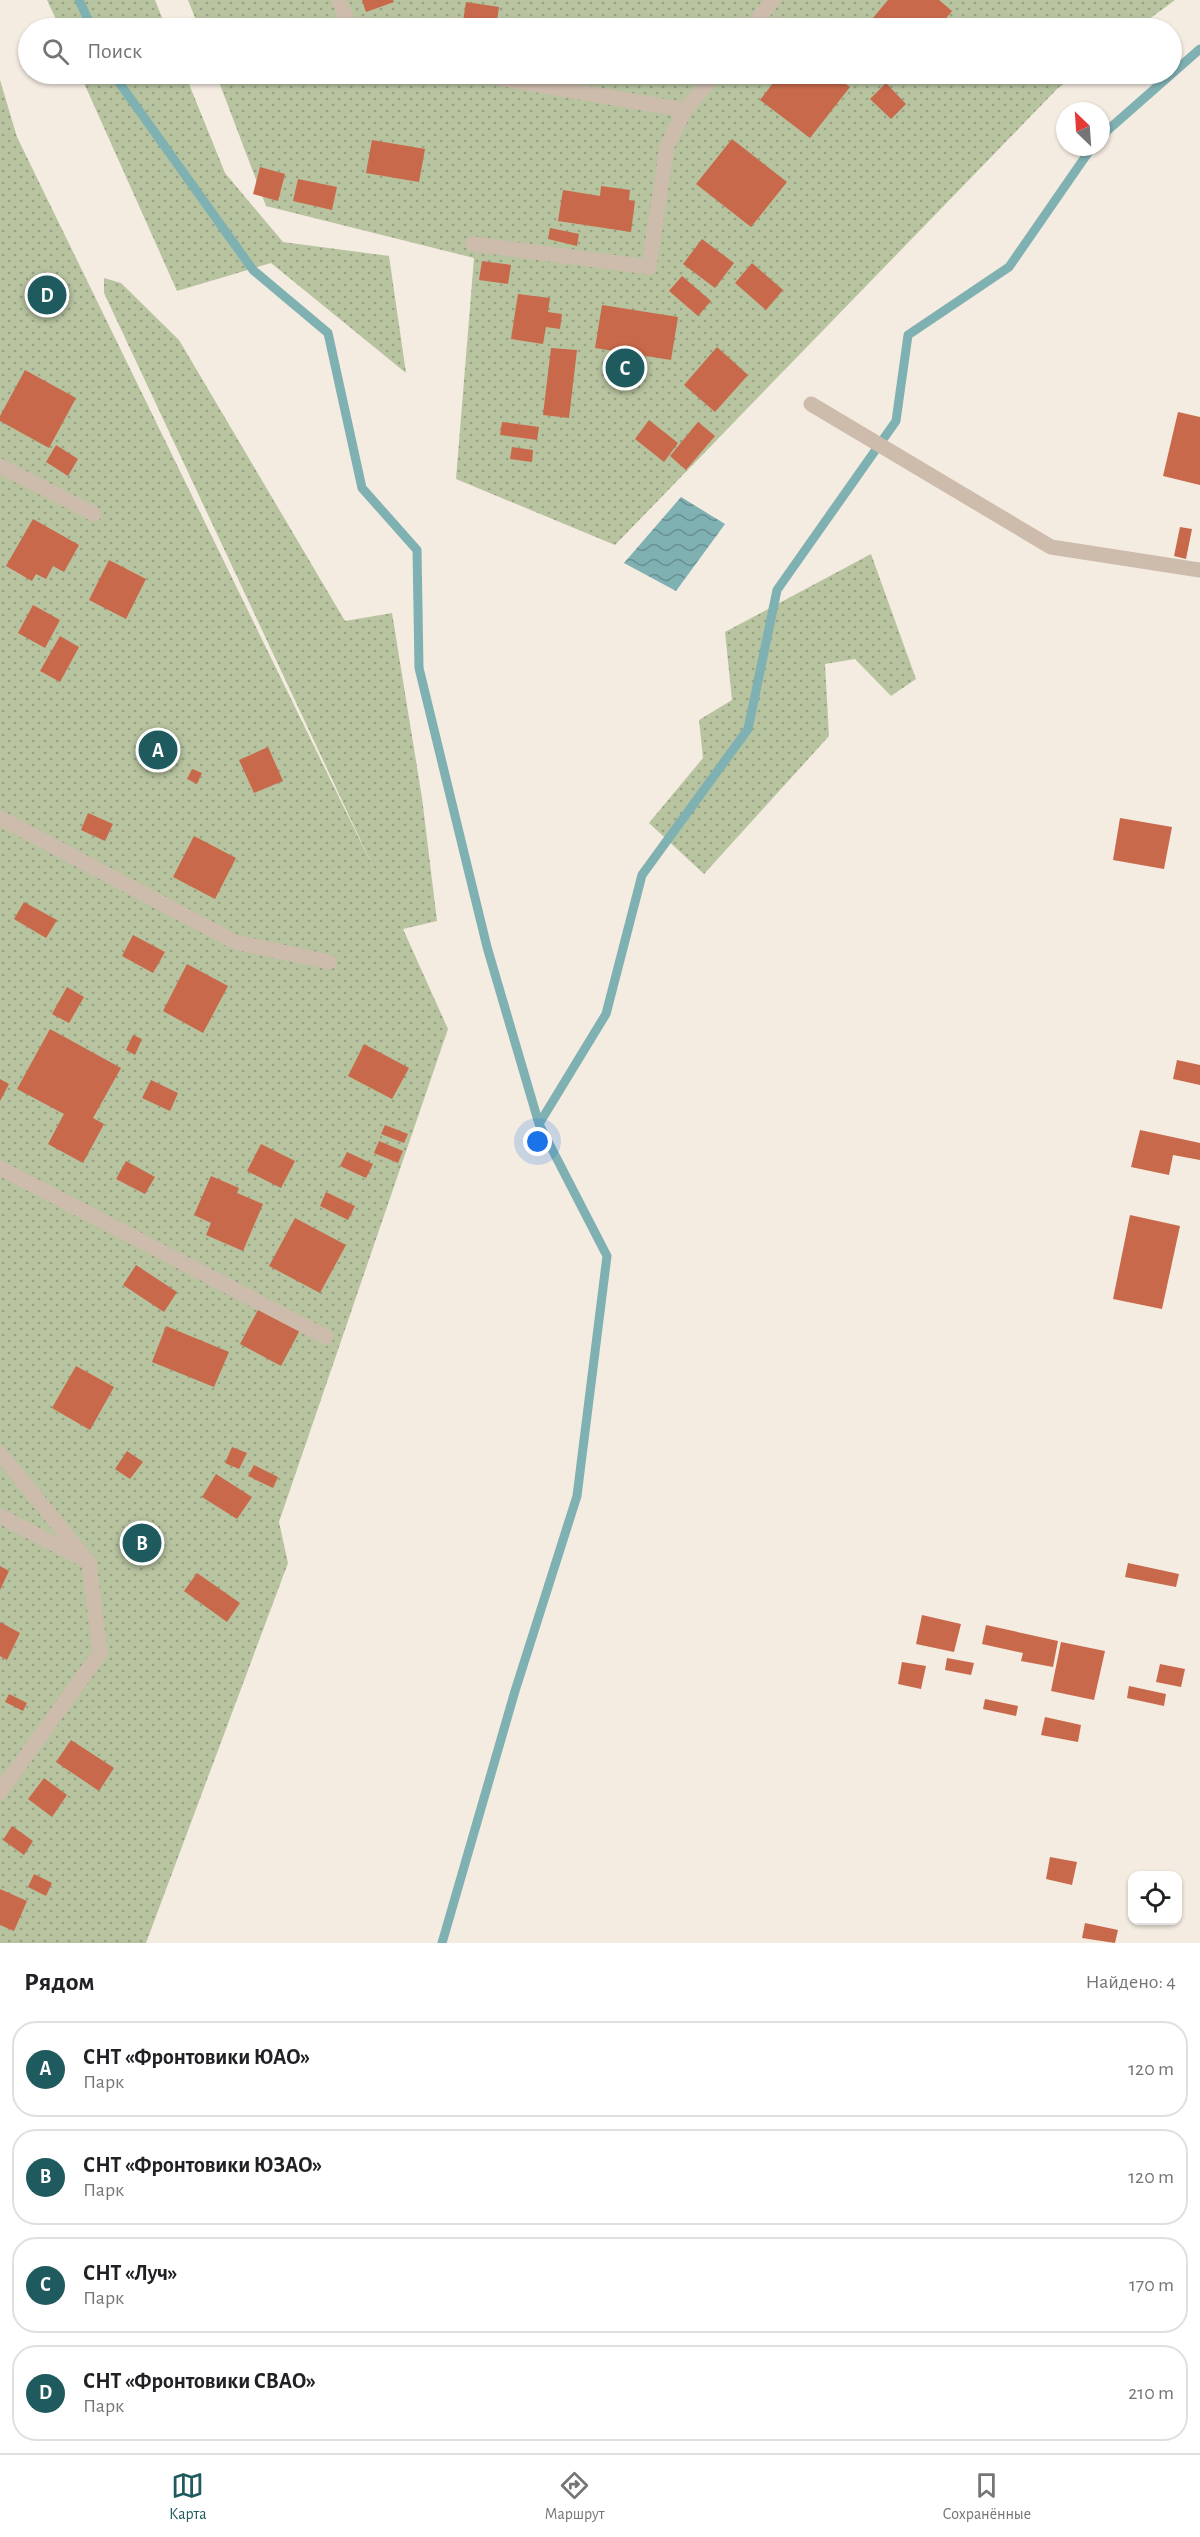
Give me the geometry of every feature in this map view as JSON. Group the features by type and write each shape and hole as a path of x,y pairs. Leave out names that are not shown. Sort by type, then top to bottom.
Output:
{"street":[{"path":"339,0 346,18"},
{"path":"759,18 773,0"},
{"path":"533,84 685,110"},
{"path":"473,244 649,267 667,146 685,110 707,84"},
{"path":"811,404 1051,547 1200,570"},
{"path":"0,466 94,514"},
{"path":"0,818 235,942 329,962"},
{"path":"0,1168 326,1336"},
{"path":"0,1453 89,1562 100,1653 0,1792"},
{"path":"0,1516 89,1562"}],"green space":[{"path":"47,0 155,0 162,18 55,18"},
{"path":"188,0 1175,0 1151,18 195,18"},
{"path":"0,80 17,137 375,871 104,293 104,278 121,283 179,340 345,621 392,613 422,798 437,921 403,929 448,1029 279,1522 288,1563 146,1943 0,1943"},
{"path":"84,84 189,84 225,173 283,242 389,256 406,373 271,263 177,291"},
{"path":"220,84 1064,84 615,545 456,479 474,258 266,206"},
{"path":"871,554 916,679 891,696 855,659 825,664 829,736 704,874 649,823 703,758 699,720 732,700 725,632"}],"water":[{"path":"681,497 725,524 676,591 624,563"}],"building":[{"path":"362,0 393,0 394,2 366,12"},
{"path":"888,0 939,0 952,11 946,18 873,18"},
{"path":"466,2 499,7 497,18 464,18"},
{"path":"772,84 846,84 850,87 810,138 760,100"},
{"path":"887,84 906,104 891,119 870,99"},
{"path":"732,139 787,182 751,227 696,184"},
{"path":"372,140 425,149 419,182 366,173"},
{"path":"260,167 285,174 278,201 253,194"},
{"path":"298,179 337,187 332,210 293,201"},
{"path":"601,186 630,190 629,200 635,201 631,232 558,221 563,190 600,196"},
{"path":"550,228 579,234 577,246 548,239"},
{"path":"702,239 734,263 715,288 683,264"},
{"path":"482,261 511,265 508,284 479,280"},
{"path":"752,263 783,290 766,310 735,283"},
{"path":"682,276 711,301 698,316 669,291"},
{"path":"518,294 550,298 548,312 562,314 560,329 546,327 543,344 511,339"},
{"path":"602,305 678,317 671,360 595,348"},
{"path":"717,347 748,375 715,412 684,385"},
{"path":"551,348 577,350 569,418 543,415"},
{"path":"25,370 76,398 49,448 0,421 0,416"},
{"path":"1178,412 1200,417 1200,485 1163,476"},
{"path":"649,420 678,443 664,462 635,439"},
{"path":"502,422 539,427 537,440 500,435"},
{"path":"698,422 715,436 686,470 670,456"},
{"path":"56,445 78,459 68,476 46,462"},
{"path":"512,447 533,450 532,462 510,459"},
{"path":"33,519 79,545 64,572 53,566 46,579 36,574 32,581 6,566"},
{"path":"1180,527 1192,529 1186,559 1174,556"},
{"path":"109,560 146,579 126,619 89,600"},
{"path":"33,605 60,620 45,648 18,633"},
{"path":"60,636 79,647 60,682 40,671"},
{"path":"268,747 283,781 254,793 239,760"},
{"path":"192,769 202,773 197,784 187,779"},
{"path":"88,813 113,824 105,841 81,830"},
{"path":"1120,818 1172,827 1164,869 1113,860"},
{"path":"194,836 236,858 215,899 173,877"},
{"path":"24,902 57,920 46,938 14,919"},
{"path":"133,935 165,952 153,973 122,956"},
{"path":"187,964 228,986 203,1033 163,1011"},
{"path":"67,987 84,997 69,1023 52,1014"},
{"path":"50,1029 121,1068 93,1118 104,1124 83,1163 48,1144 64,1114 17,1089"},
{"path":"133,1035 142,1039 135,1055 126,1050"},
{"path":"364,1044 409,1068 392,1099 348,1076"},
{"path":"1177,1060 1200,1065 1200,1085 1173,1079"},
{"path":"0,1079 9,1084 0,1101"},
{"path":"151,1080 178,1093 170,1111 142,1098"},
{"path":"385,1125 408,1134 404,1143 381,1134"},
{"path":"1140,1130 1200,1143 1200,1160 1173,1155 1169,1175 1131,1167"},
{"path":"379,1141 403,1151 398,1163 374,1153"},
{"path":"261,1144 295,1161 281,1188 247,1171"},
{"path":"347,1152 373,1164 366,1178 340,1166"},
{"path":"126,1161 155,1177 145,1194 116,1179"},
{"path":"211,1176 239,1188 237,1193 263,1204 243,1251 206,1235 211,1223 194,1215"},
{"path":"326,1192 355,1206 348,1220 320,1206"},
{"path":"1130,1215 1180,1226 1162,1309 1113,1299"},
{"path":"295,1218 346,1245 320,1293 269,1266"},
{"path":"136,1265 177,1292 164,1312 123,1285"},
{"path":"259,1308 300,1330 281,1366 240,1344"},
{"path":"166,1326 229,1352 214,1387 152,1362"},
{"path":"76,1366 114,1387 90,1430 52,1408"},
{"path":"232,1447 247,1453 239,1469 225,1463"},
{"path":"127,1451 143,1462 130,1479 115,1469"},
{"path":"254,1465 278,1477 273,1488 248,1476"},
{"path":"216,1474 252,1497 237,1519 202,1497"},
{"path":"1128,1563 1179,1574 1176,1587 1125,1577"},
{"path":"0,1566 9,1571 0,1590"},
{"path":"197,1573 240,1603 227,1622 184,1591"},
{"path":"922,1615 961,1624 954,1652 916,1644"},
{"path":"0,1622 20,1633 7,1660 0,1656"},
{"path":"986,1625 1058,1641 1053,1667 1021,1661 1023,1653 982,1644"},
{"path":"1061,1642 1105,1651 1094,1700 1051,1691"},
{"path":"947,1658 974,1663 971,1675 945,1670"},
{"path":"902,1662 926,1666 921,1689 898,1684"},
{"path":"1160,1664 1185,1669 1181,1687 1156,1682"},
{"path":"1129,1686 1166,1694 1164,1706 1127,1698"},
{"path":"9,1694 27,1703 23,1711 5,1702"},
{"path":"985,1699 1018,1706 1016,1716 983,1709"},
{"path":"1045,1717 1081,1725 1078,1742 1041,1735"},
{"path":"71,1740 114,1768 99,1791 56,1762"},
{"path":"44,1778 67,1795 52,1817 28,1799"},
{"path":"12,1826 33,1841 24,1855 3,1840"},
{"path":"1050,1857 1077,1862 1072,1885 1046,1879"},
{"path":"34,1874 52,1883 46,1896 28,1887"},
{"path":"0,1889 27,1901 14,1931 0,1925"},
{"path":"1085,1923 1118,1930 1115,1943 1082,1938"}],"waterway":[{"path":"79,0 87,18"},
{"path":"1182,65 1200,49"},
{"path":"120,84 253,270 328,333 362,488 417,550 419,668 487,947 539,1124 607,1256 577,1496 515,1691 442,1943"},
{"path":"1110,128 1160,84"},
{"path":"539,1124 606,1014 642,875 748,729 777,590 896,421 908,335 1009,267 1086,156"}],"place":[{"name":"СНТ «Фронтовики СВАО»","path":"47,295"},
{"name":"СНТ «Луч»","path":"625,368"},
{"name":"СНТ «Фронтовики ЮАО»","path":"158,750"},
{"name":"СНТ «Фронтовики ЮЗАО»","path":"142,1543"}]}
